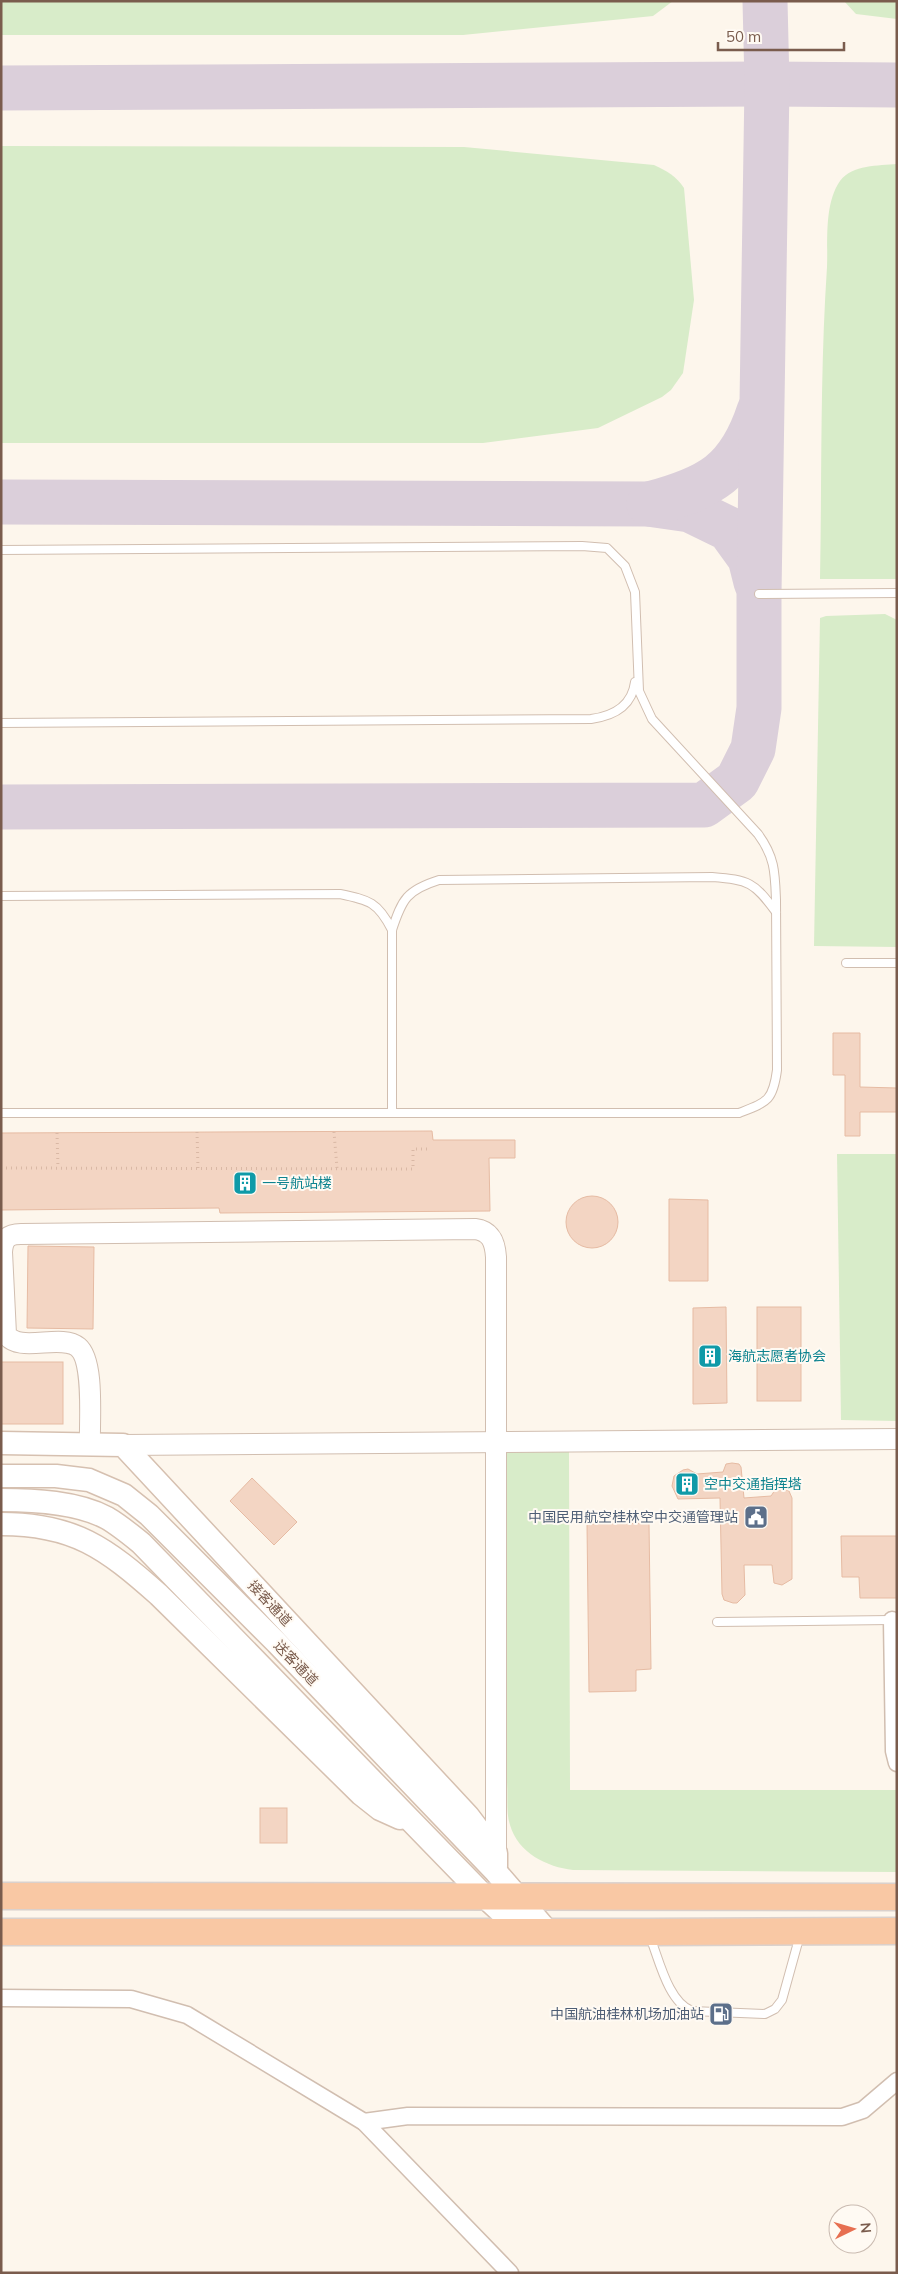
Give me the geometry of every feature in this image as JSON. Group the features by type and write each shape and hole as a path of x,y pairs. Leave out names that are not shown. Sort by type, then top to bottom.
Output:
{"highway":[{"path":"1,1896 897,1897"},
{"path":"1,1932 897,1930"}],"main road":[{"path":"1,1444 123,1445"},
{"name":"接客通道","path":"123,1445 468,1816 496,1862"},
{"name":"送客通道","path":"1,1476 73,1477 101,1483 124,1495 149,1514 496,1862 518,1896 534,1931"},
{"name":"送客通道","path":"1,1500 32,1500 70,1506 105,1517 121,1526 141,1543 259,1662 486,1898 534,1931"},
{"path":"1,1524 58,1530 86,1541 105,1552 159,1595 360,1794 380,1809 419,1828"}],"street":[{"path":"90,1445 88,1365 81,1349 69,1343 15,1342 6,1334 2,1252 4,1242 11,1235 481,1230 494,1242 496,1252 496,1862"},
{"path":"123,1445 897,1439"},
{"path":"894,1620 894,1751 897,1763"},
{"path":"1,1998 131,1999 187,2015 364,2122 510,2273"},
{"path":"364,2122 408,2116 842,2117 863,2110 897,2080"}],"lane":[{"path":"1,550 572,546 606,548 624,566 635,592 639,691 652,719 758,834 770,850 775,876 777,1070 775,1089 764,1103 739,1113 1,1113"},
{"path":"759,594 897,593"},
{"path":"1,723 591,720 608,716 626,705 634,692 637,671"},
{"path":"392,1113 392,930 399,908 416,887 439,880 712,876 742,879 760,890 776,912"},
{"path":"1,896 340,894 368,900 384,915 392,930"},
{"path":"846,963 897,963"},
{"path":"717,1622 894,1620"},
{"path":"649,1932 672,1994 682,2006 692,2011 765,2014 775,2009 782,2000 801,1931"}],"path":[{"path":"197,1132 198,1168"},
{"path":"334,1132 337,1168"},
{"path":"57,1133 58,1168"},
{"path":"1,1168 414,1169 413,1149 429,1149"}],"green space":[{"path":"1,1 673,1 653,16 463,35 1,35"},
{"path":"844,1 897,1 897,19 856,14"},
{"path":"1,146 464,147 654,165 671,174 684,188 694,300 683,373 671,390 662,397 598,428 483,443 1,443"},
{"path":"897,164 897,579 820,579 822,384 827,234 831,200 840,181 852,171 866,167"},
{"path":"885,614 897,620 897,947 814,946 820,618 826,616"},
{"path":"837,1154 897,1154 897,1421 841,1420"},
{"path":"569,1448 570,1790 897,1790 897,1872 573,1870 544,1862 527,1851 520,1843 510,1825 508,1810 505,1450"}],"building":[{"path":"833,1033 860,1033 860,1087 897,1088 897,1112 860,1112 860,1136 845,1136 845,1075 833,1075"},
{"name":"一号航站楼","path":"432,1131 433,1140 515,1140 515,1158 489,1158 490,1211 220,1213 219,1208 1,1210 1,1133"},
{"path":"592,1196 602,1198 610,1204 616,1212 618,1222 616,1232 610,1240 602,1246 592,1248 582,1246 574,1240 568,1232 566,1222 568,1212 574,1204 582,1198"},
{"path":"669,1199 708,1200 708,1281 669,1281"},
{"path":"28,1246 94,1247 93,1329 27,1328"},
{"name":"海航志愿者协会","path":"726,1307 727,1403 693,1404 693,1308"},
{"path":"757,1307 801,1307 801,1401 757,1401"},
{"path":"1,1362 63,1362 63,1424 1,1424"},
{"name":"中国民用航空桂林空中交通管理站","path":"726,1464 739,1464 741,1467 744,1498 771,1496 775,1490 782,1488 789,1491 792,1498 792,1579 782,1585 774,1583 772,1565 744,1565 745,1595 737,1603 724,1600 722,1594 720,1498 678,1499 672,1486 674,1476 683,1470 688,1469 697,1474 723,1472"},
{"path":"252,1478 297,1522 274,1545 230,1501"},
{"path":"649,1523 651,1669 636,1670 636,1691 589,1692 587,1524"},
{"path":"841,1536 897,1536 897,1598 860,1598 859,1577 842,1577"},
{"path":"260,1808 287,1808 287,1843 260,1843"}],"taxiway":[{"path":"1,807 704,805 737,781 753,749 759,708 767,84 765,1"},
{"path":"1,88 897,85"},
{"path":"649,504 689,491 705,484 719,474 742,449 759,411"},
{"path":"1,502 648,504 690,510 729,529 750,558 756,582"}],"place":[{"name":"一号航站楼","path":"245,1183"},
{"name":"海航志愿者协会","path":"710,1356"},
{"name":"空中交通指挥塔","path":"687,1484"},
{"name":"中国民用航空桂林空中交通管理站","path":"756,1517"},
{"name":"中国航油桂林机场加油站","path":"721,2014"}]}
